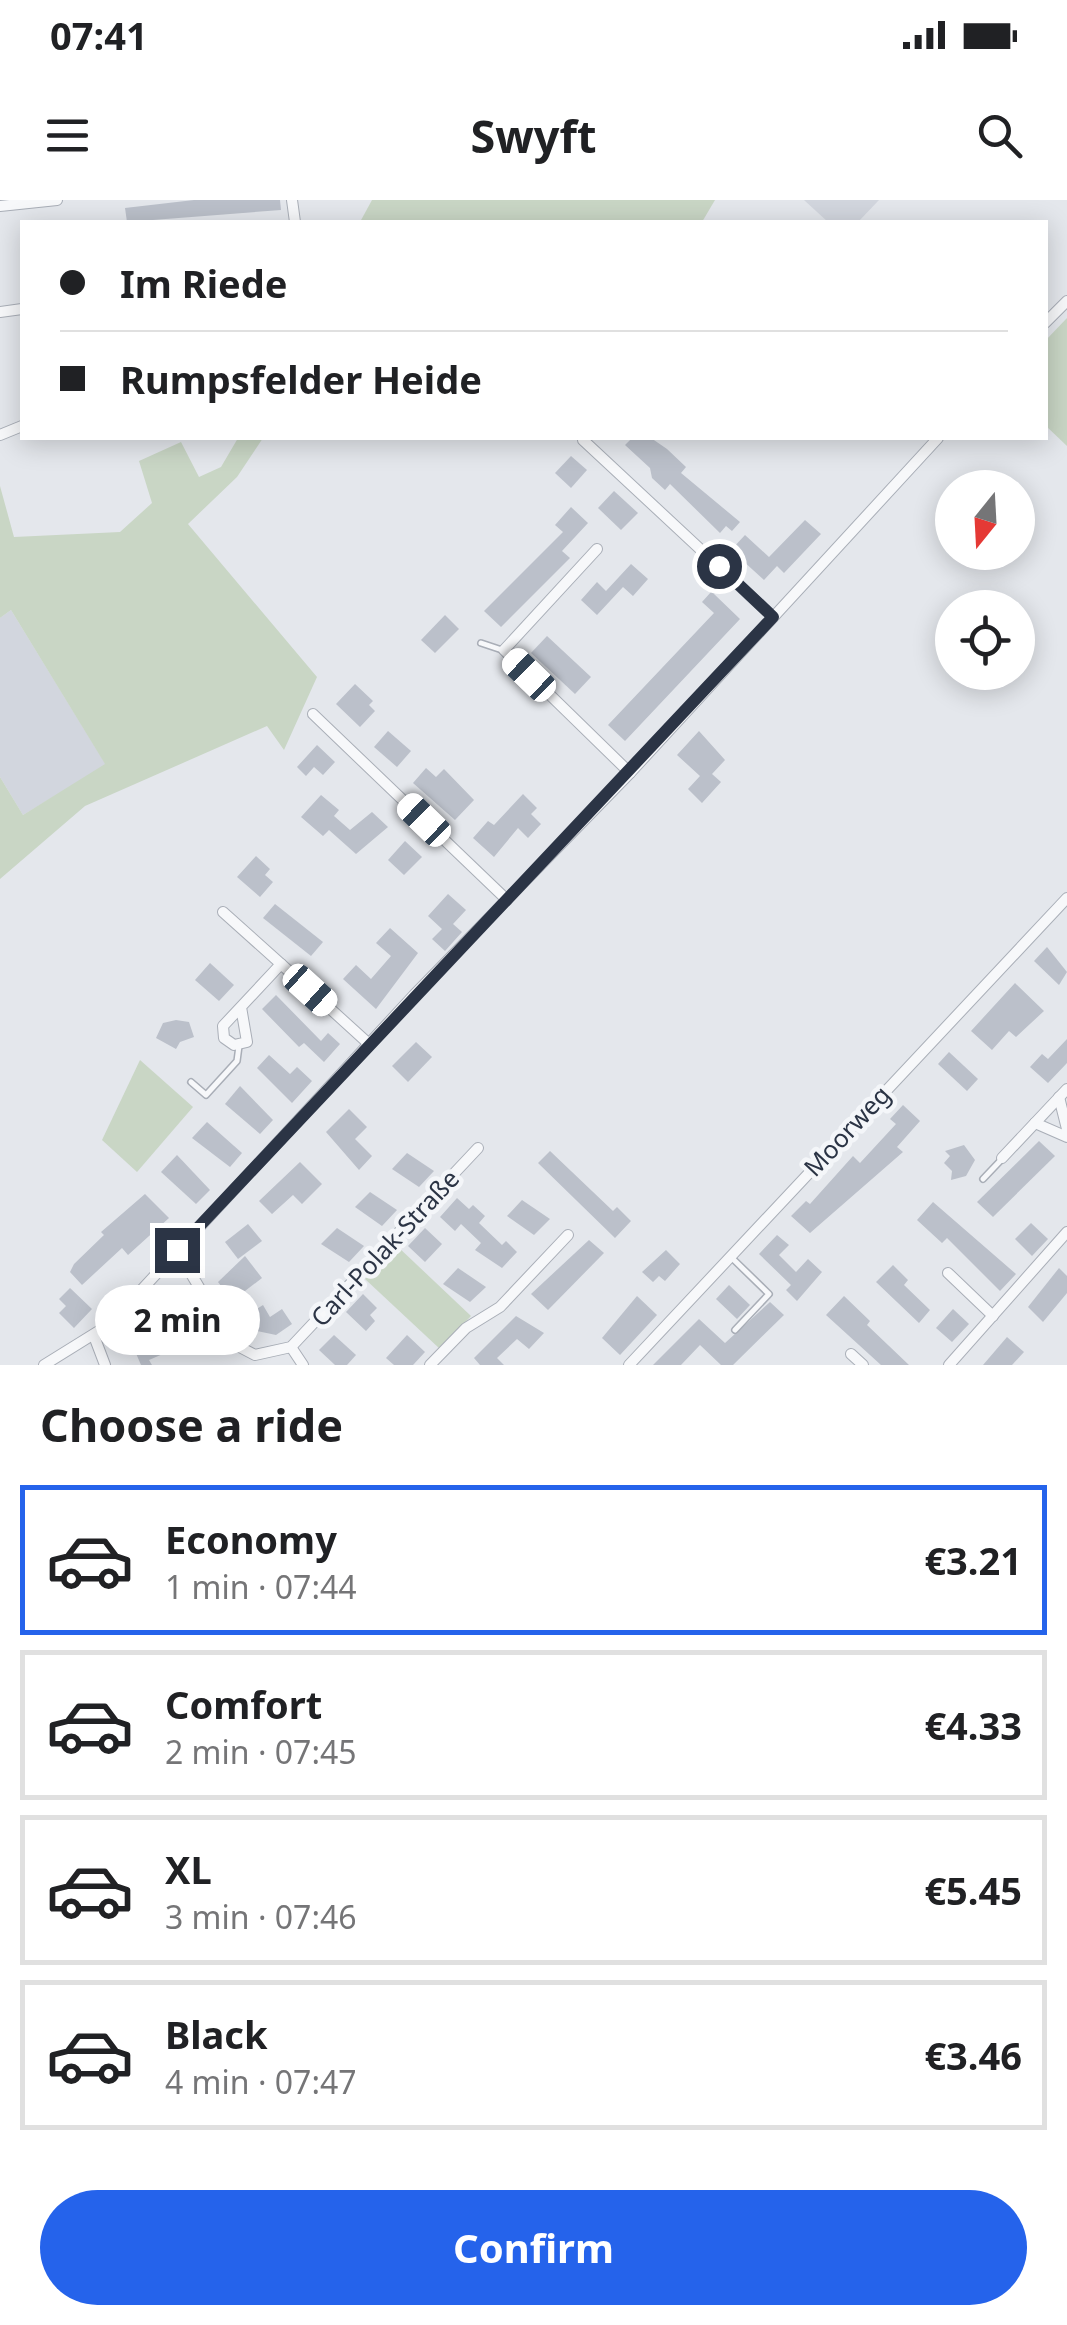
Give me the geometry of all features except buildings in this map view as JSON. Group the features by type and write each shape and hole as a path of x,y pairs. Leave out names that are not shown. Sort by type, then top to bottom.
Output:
{"street":[{"path":"0,206 57,200"},
{"path":"1048,320 1067,301"},
{"path":"584,440 773,617"},
{"path":"44,1365 94,1336 177,1250 630,773 936,440"},
{"path":"597,548 504,650 630,773"},
{"path":"313,714 507,900"},
{"name":"Moorweg","path":"629,1365 1067,898"},
{"path":"223,912 369,1044"},
{"path":"242,1007 248,1035 247,1042 239,1046 222,1032 242,1007 281,964"},
{"path":"1035,1123 1067,1133 1063,1093"},
{"path":"1002,1158 1063,1093"},
{"name":"Carl-Polak-Straße","path":"177,1250 232,1343 255,1355 291,1347 478,1148"},
{"path":"949,1365 1067,1232"},
{"path":"430,1365 466,1328 500,1307 568,1235"},
{"path":"948,1272 993,1316"},
{"path":"94,1336 105,1365"},
{"name":"Carl-Polak-Straße","path":"291,1347 303,1365"},
{"path":"851,1354 863,1365"}],"lane":[{"path":"481,642 504,650"},
{"path":"191,1082 206,1096 237,1061 239,1046"},
{"path":"983,1179 1002,1158"},
{"path":"730,1256 769,1294 735,1330"}],"shaded area":[{"path":"804,200 879,200 860,220 826,220"},
{"path":"11,610 106,765 23,815 0,777 0,618"}],"green space":[{"path":"372,200 715,200 703,220 361,220"},
{"path":"1067,318 1067,446 1048,428 1048,338"},
{"path":"237,440 262,440 237,477 188,524 317,677 284,750 267,726 85,806 0,879 0,777 23,815 105,764 11,610 0,618 0,486 14,537 120,532 152,503 139,461 181,442 199,477 221,467"},
{"path":"140,1060 193,1107 137,1172 102,1140"},
{"path":"397,1246 471,1316 440,1349 365,1279"}],"route":[{"path":"177,1250 773,617 719,566"}]}
